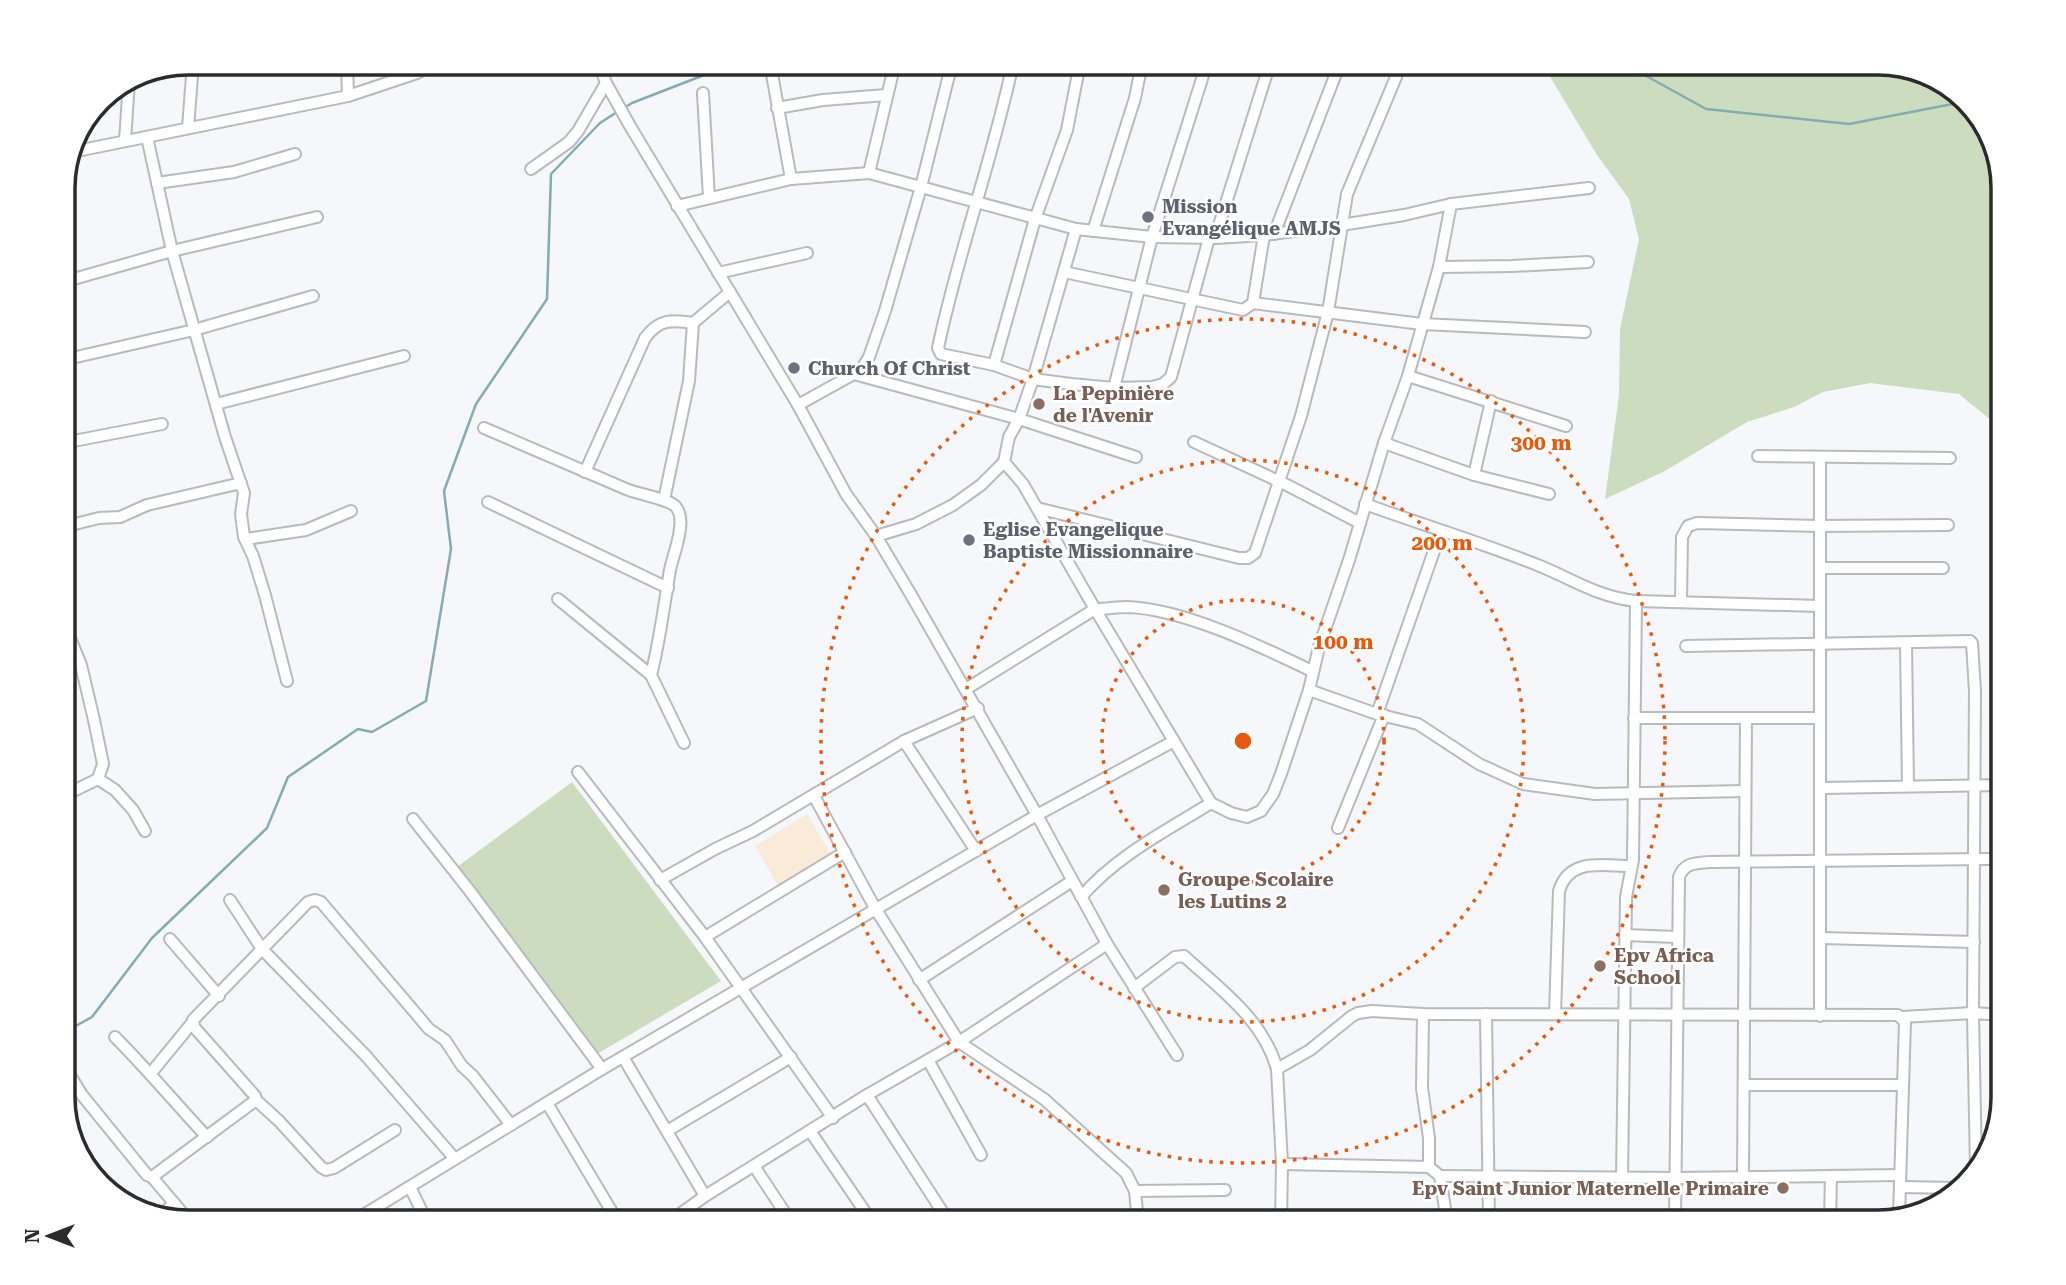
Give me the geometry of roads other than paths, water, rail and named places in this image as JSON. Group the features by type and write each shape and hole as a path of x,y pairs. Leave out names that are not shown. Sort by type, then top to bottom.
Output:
{"street":[{"path":"188,128 192,75"},
{"path":"347,75 348,96"},
{"path":"82,150 348,96 411,75"},
{"path":"603,75 677,206 798,405 846,494 876,536 978,709 1107,944 1177,1055"},
{"path":"772,75 791,179"},
{"path":"869,173 892,75"},
{"path":"798,405 861,370 869,357 921,187 949,75"},
{"path":"1010,75 938,348 942,354 994,365 1033,379 1114,388 1152,387 1163,384 1171,377 1212,238 1266,75"},
{"path":"994,365 1035,219 1067,130 1078,75"},
{"path":"1093,231 1135,98 1140,75"},
{"path":"1114,388 1152,237 1204,75"},
{"path":"1253,303 1269,234 1335,75"},
{"path":"1037,508 1244,559 1255,552 1301,416 1328,312 1347,194 1396,77"},
{"path":"531,169 569,142 606,83"},
{"path":"125,141 127,93"},
{"path":"703,93 709,198"},
{"path":"777,108 823,100 886,95"},
{"path":"147,136 172,251 244,493 241,514 246,539 265,595 287,681"},
{"path":"157,183 234,172 295,154"},
{"path":"677,206 791,179 869,173 1076,229 1152,237 1212,238 1341,225 1384,219 1451,204 1589,188"},
{"path":"1004,462 1023,484 1211,803 1247,817 1261,811 1273,794 1281,774 1384,443 1408,376 1439,267 1451,204"},
{"path":"75,279 172,251 317,217"},
{"path":"876,536 916,524 953,505 981,485 1004,462 1009,437 1019,419 1033,379 1076,229"},
{"path":"718,273 807,253"},
{"path":"1439,267 1588,262"},
{"path":"1063,272 1234,310 1243,310 1253,303 1422,324 1585,332"},
{"path":"585,472 645,338 653,327 663,321 693,323 730,292"},
{"path":"75,357 194,330 313,296"},
{"path":"664,500 689,381 693,323"},
{"path":"216,404 404,356"},
{"path":"854,374 1019,419 1136,457"},
{"path":"1408,376 1566,426"},
{"path":"1474,475 1491,401"},
{"path":"75,441 162,424"},
{"path":"484,428 585,472 645,496 664,500 676,507 680,517 680,530 651,676"},
{"path":"1194,442 1360,523"},
{"path":"1384,443 1474,475 1549,494"},
{"path":"1758,456 1950,457"},
{"path":"1820,457 1820,1016"},
{"path":"75,524 99,518 120,517 147,505 241,483"},
{"path":"488,502 668,588"},
{"path":"1365,505 1542,567 1584,588 1614,599 1820,606"},
{"path":"246,539 306,530 351,511"},
{"path":"1681,601 1682,537 1688,526 1697,523 1948,525"},
{"path":"1338,828 1381,714 1441,531"},
{"path":"1820,568 1943,568"},
{"path":"558,599 651,676 684,743"},
{"path":"1622,1178 1625,935 1634,793 1636,601"},
{"path":"966,689 1095,609 1140,608 1199,622 1312,671"},
{"path":"1686,646 1970,641 1973,645 1976,1153"},
{"path":"1906,643 1908,786"},
{"path":"75,659 81,666 103,764 98,779 75,790"},
{"path":"1309,690 1418,724 1479,764 1511,780 1575,793 1745,791"},
{"path":"660,880 753,831 904,741 978,709"},
{"path":"1634,718 1820,718"},
{"path":"1743,1176 1746,718"},
{"path":"904,741 976,851"},
{"path":"372,1210 602,1069 875,908 1037,815 1174,741"},
{"path":"578,772 743,988 832,1118"},
{"path":"98,779 114,790 133,810 145,831"},
{"path":"1821,788 1991,785"},
{"path":"814,796 875,908 959,1042 1044,1099 1126,1173 1135,1191 1137,1210"},
{"path":"1081,897 1101,875 1125,857 1211,803"},
{"path":"413,819 602,1069"},
{"path":"705,937 845,852"},
{"path":"1675,1210 1679,1014 1677,937 1679,877 1682,870 1687,865 1698,862 1989,859"},
{"path":"1556,1014 1559,891 1562,880 1577,868 1631,866"},
{"path":"919,980 1072,881"},
{"path":"230,900 262,949 366,1056 455,1159"},
{"path":"151,1073 192,1023 262,949 308,902 315,900 321,902 429,1029 445,1040 462,1066 511,1125"},
{"path":"1625,935 1677,937"},
{"path":"1821,938 1974,942"},
{"path":"170,939 219,996"},
{"path":"686,1210 810,1131 959,1042 1107,944"},
{"path":"1135,988 1175,957 1184,956 1252,1019 1265,1037 1277,1069 1282,1164 1281,1210"},
{"path":"1277,1069 1310,1050 1352,1016 1372,1011 1423,1014 1902,1017 1991,1014"},
{"path":"1423,1014 1422,1088 1429,1138 1429,1167"},
{"path":"1486,1014 1489,1210"},
{"path":"1899,1208 1905,1022 1902,1017"},
{"path":"192,1023 256,1100 326,1170 334,1168 395,1130"},
{"path":"115,1037 151,1073 206,1138"},
{"path":"623,1057 705,1196"},
{"path":"667,1131 791,1057"},
{"path":"928,1060 981,1155"},
{"path":"75,1084 147,1175 152,1177 179,1209"},
{"path":"1744,1086 1903,1085"},
{"path":"867,1096 941,1210"},
{"path":"152,1177 256,1100"},
{"path":"547,1103 611,1210"},
{"path":"810,1131 864,1210"},
{"path":"1282,1164 1429,1167 1440,1176 1831,1176 1945,1187"},
{"path":"754,1166 783,1210"},
{"path":"1440,1176 1445,1210"},
{"path":"1830,1210 1831,1176"},
{"path":"410,1187 421,1210"},
{"path":"1135,1191 1225,1190"},
{"path":"169,1208 174,1203"}],"waterway":[{"path":"622,109 704,75"},
{"path":"1645,75 1706,109 1849,124 1953,104"},
{"path":"75,1026 92,1017 152,938 267,828 288,777 358,729 372,732 426,701 451,549 444,491 476,404 547,299 551,174 600,123 617,112"}],"place":[{"name":"Mission Evangélique AMJS","path":"1148,217"},
{"name":"Church Of Christ","path":"794,368"},
{"name":"La Pepinière de l'Avenir","path":"1039,404"},
{"name":"Eglise Evangelique Baptiste Missionnaire","path":"969,540"},
{"name":"Groupe Scolaire les Lutins 2","path":"1164,890"},
{"name":"Epv Africa School","path":"1600,966"},
{"name":"Epv Saint Junior Maternelle Primaire","path":"1783,1188"}]}
